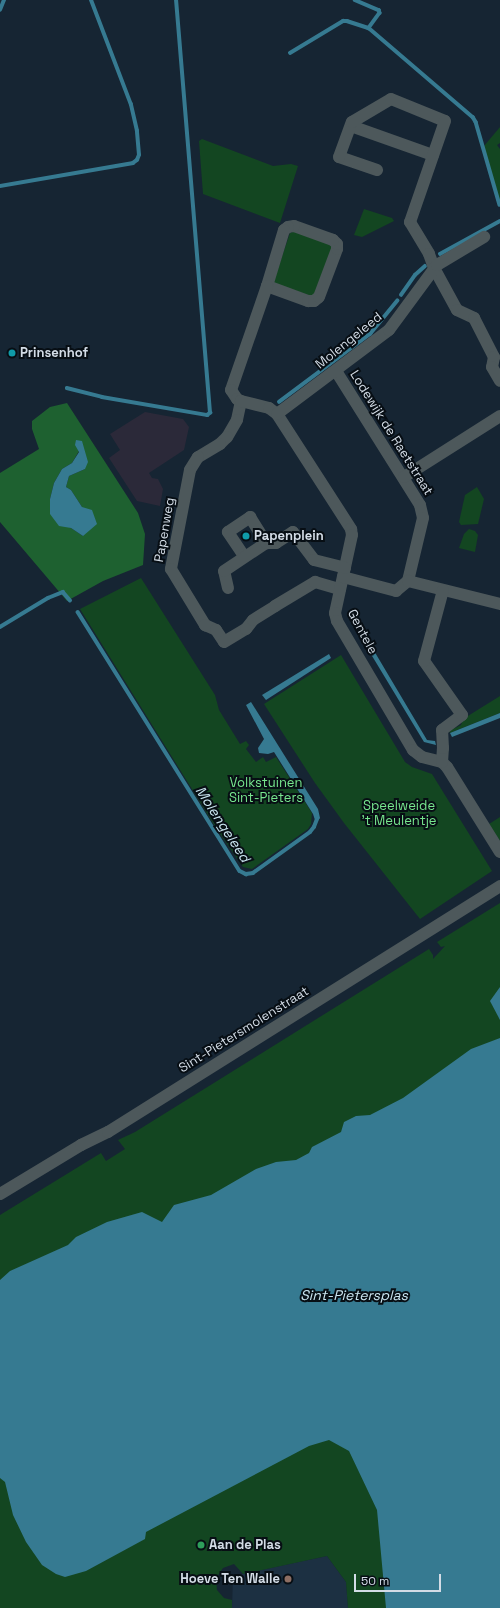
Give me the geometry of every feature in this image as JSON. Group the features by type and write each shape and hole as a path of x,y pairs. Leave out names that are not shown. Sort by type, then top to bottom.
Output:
{"street":[{"path":"376,170 339,157 352,122 391,99 445,121 410,222 429,254 434,268 456,310 474,318 494,357 492,367 500,381"},
{"path":"351,126 433,155"},
{"path":"267,286 308,301 314,301 319,297 337,249 337,244 334,240 294,226 288,227 284,230 232,390 236,399 269,408 278,414"},
{"name":"Molengeleed","path":"278,414 390,330 434,268 484,238"},
{"name":"Lodewijk de Raetstraat","path":"336,370 404,477 420,505 423,518 408,581"},
{"name":"Papenweg","path":"241,401 237,420 227,437 220,444 198,457 190,470 171,569 205,625 216,630 224,642 246,629 253,620 315,582 343,578"},
{"name":"Gentele","path":"278,414 351,529 352,535 335,613 337,621 413,750 422,757 442,762"},
{"path":"404,477 500,416"},
{"path":"244,556 228,532 250,517 266,543"},
{"path":"228,588 224,571 244,556 266,543 276,543 292,532 314,560 343,578 396,591 408,581 500,604"},
{"path":"443,590 424,661 462,715 442,730 442,762 500,852"},
{"name":"Sint-Pietersmolenstraat","path":"0,1194 81,1145 108,1132 500,886"}],"shaded area":[{"path":"145,412 183,419 189,427 184,450 149,473 152,478 158,479 163,489 160,506 137,501 109,458 120,450 110,434"},
{"name":"Hoeve Ten Walle","path":"327,1556 346,1582 348,1608 232,1608 233,1576"}],"green space":[{"path":"500,127 500,143 497,145 500,149 500,206 484,146"},
{"path":"202,139 273,166 291,164 298,166 280,223 203,194 199,141"},
{"path":"364,209 392,218 394,221 362,237 354,235"},
{"path":"296,231 331,245 333,249 314,297 273,283 290,233"},
{"path":"67,403 138,513 145,534 143,565 103,581 67,601 0,522 0,473 39,449 32,429 32,421 50,407","holes":["79,451 85,469 69,476 66,487 71,490 82,507 83,536 65,525 50,499 54,483 62,469 72,463"]},
{"path":"477,487 484,499 478,524 461,525 459,522 465,495"},
{"path":"469,529 475,531 478,535 475,552 459,548 464,534"},
{"name":"Volkstuinen Sint-Pieters","path":"141,578 215,695 219,710 240,744 246,741 249,745 246,749 256,762 263,757 266,762 276,757 312,813 311,824 308,829 252,869 243,867 218,831 80,609"},
{"name":"Speelweide 't Meulentje","path":"341,655 405,762 412,767 432,774 492,871 420,919 344,823 315,783 264,704"},
{"path":"500,696 500,713 450,733 449,731 461,725 463,719"},
{"path":"500,817 500,841 489,824"},
{"name":"Sint-Pietersplas","path":"500,903 500,1608 348,1608 346,1582 327,1556 243,1574 234,1564 223,1568 216,1578 217,1590 224,1598 232,1600 232,1608 0,1608 0,1215 101,1153 106,1161 125,1149 118,1140 135,1132 429,949 433,955 433,959 445,946 441,947 437,942"}],"water":[{"path":"76,440 82,441 88,462 85,469 69,476 66,487 71,490 82,507 92,510 97,524 83,536 71,528 59,526 50,514 50,499 54,483 62,469 72,463 79,452 75,445"},
{"path":"364,634 427,740 435,741 436,745 424,742 360,636"},
{"path":"329,654 331,658 266,700 262,695"},
{"path":"251,702 318,809 320,818 316,823 313,814 274,752 268,754 259,753 258,748 264,739 246,705"},
{"path":"500,713 500,718 452,737 450,733"},
{"path":"500,987 500,1020 490,1001"},
{"name":"Sint-Pietersplas","path":"500,1038 500,1608 386,1608 377,1510 349,1451 329,1440 309,1446 146,1532 145,1539 86,1571 65,1577 56,1574 42,1565 26,1542 13,1515 5,1482 0,1478 0,1280 10,1271 68,1245 76,1237 107,1222 142,1212 162,1222 174,1205 211,1195 256,1169 276,1162 296,1160 309,1153 312,1147 341,1132 344,1122 356,1116 370,1115 403,1098 471,1049"}],"waterway":[{"path":"0,10 4,0"},
{"path":"0,186 133,163 137,160 139,155 137,131 131,105 91,0"},
{"path":"67,388 102,397 207,415 210,413 176,0"},
{"path":"355,0 379,10 380,13 369,28"},
{"path":"290,53 343,21 369,28 473,117 476,122 500,205"},
{"path":"440,254 500,221"},
{"path":"401,295 415,275 425,266"},
{"path":"279,402 370,334 397,301"},
{"name":"Molengeleed","path":"0,627 48,598 63,592 70,600"},
{"name":"Molengeleed","path":"78,612 240,871 246,874 253,873 310,832 317,819"}],"place":[{"name":"Prinsenhof","path":"12,353"},
{"name":"Papenplein","path":"246,536"},
{"name":"Aan de Plas","path":"201,1545"},
{"name":"Hoeve Ten Walle","path":"288,1579"}]}
